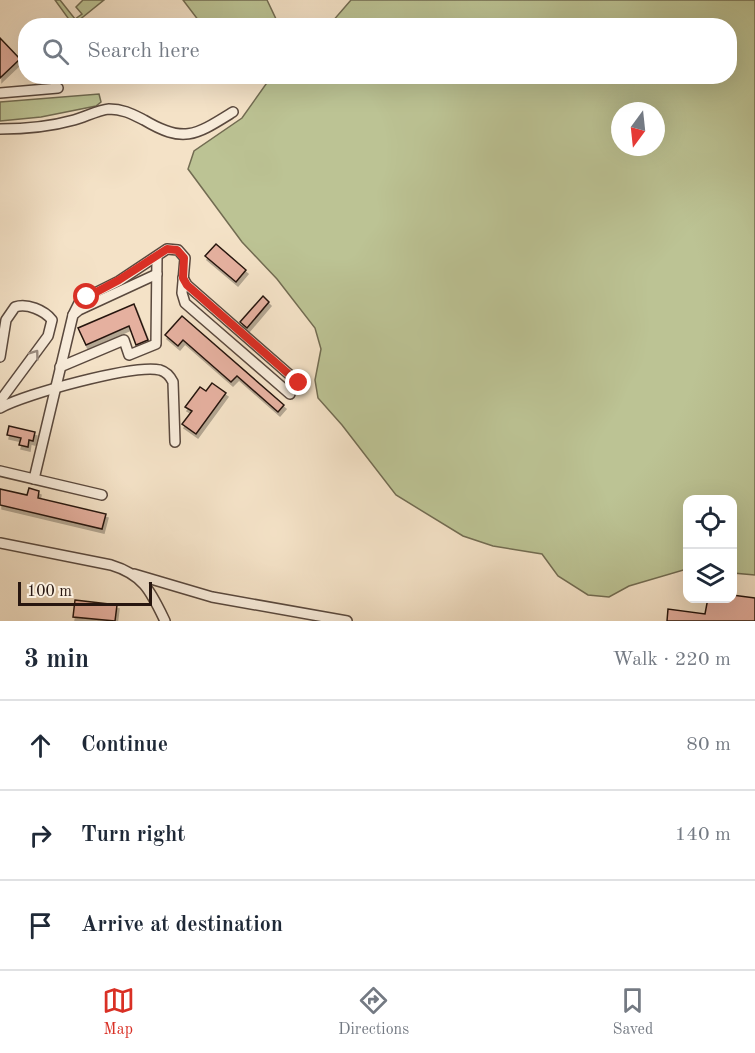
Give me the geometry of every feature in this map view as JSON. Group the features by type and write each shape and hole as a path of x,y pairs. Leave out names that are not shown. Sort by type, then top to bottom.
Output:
{"street":[{"path":"0,93 58,88"},
{"path":"0,129 39,128 75,120 107,109 127,111 155,127 185,136 209,127 233,112"},
{"path":"34,479 73,315 79,303 167,249 177,250 184,258 182,293 185,303 290,394"},
{"path":"60,367 124,340 129,355 154,346 157,342 157,256"},
{"path":"73,315 79,310 157,274"},
{"path":"183,278 187,285 299,383"},
{"path":"0,357 6,320 15,307 21,304 27,305 48,315 52,320 48,336 0,401"},
{"path":"0,408 55,388 138,369 163,370 169,374 173,382 175,442"},
{"path":"0,471 102,495"},
{"path":"0,543 111,565 212,597 347,621"},
{"path":"134,574 151,592 165,621"}],"green space":[{"path":"55,0 60,0 74,18 68,18"},
{"path":"83,0 104,0 82,18 76,18 82,14 76,7"},
{"path":"183,0 267,0 276,18 197,18"},
{"path":"351,0 755,0 755,575 737,573 737,495 683,495 683,570 629,586 609,597 588,595 558,576 542,554 493,546 463,536 396,495 318,398 315,380 321,349 315,328 277,279 242,242 188,169 194,151 242,118 266,84 737,84 737,18 335,18"},
{"path":"99,94 101,102 96,106 41,117 0,121 0,102"}],"building":[{"path":"0,38 18,57 18,61 0,78"},
{"path":"216,244 246,270 236,282 205,256"},
{"path":"263,296 269,302 247,328 240,322"},
{"path":"134,304 148,340 136,345 129,326 86,345 78,328"},
{"path":"182,316 284,405 278,412 237,376 231,382 183,340 178,346 165,335"},
{"path":"212,383 226,393 196,434 182,424 192,411 185,407 200,387 206,391"},
{"path":"9,426 35,432 33,441 29,440 28,447 19,445 21,438 7,435"},
{"path":"29,488 39,491 38,498 106,514 102,529 0,505 0,489 27,495"},
{"path":"737,596 755,598 755,621 667,621 668,609 705,614 707,603 737,603"},
{"path":"75,600 117,605 115,621 73,617"}],"route":[{"path":"87,297 119,280 167,249 177,250 184,258 183,278 187,285 299,383"}]}
